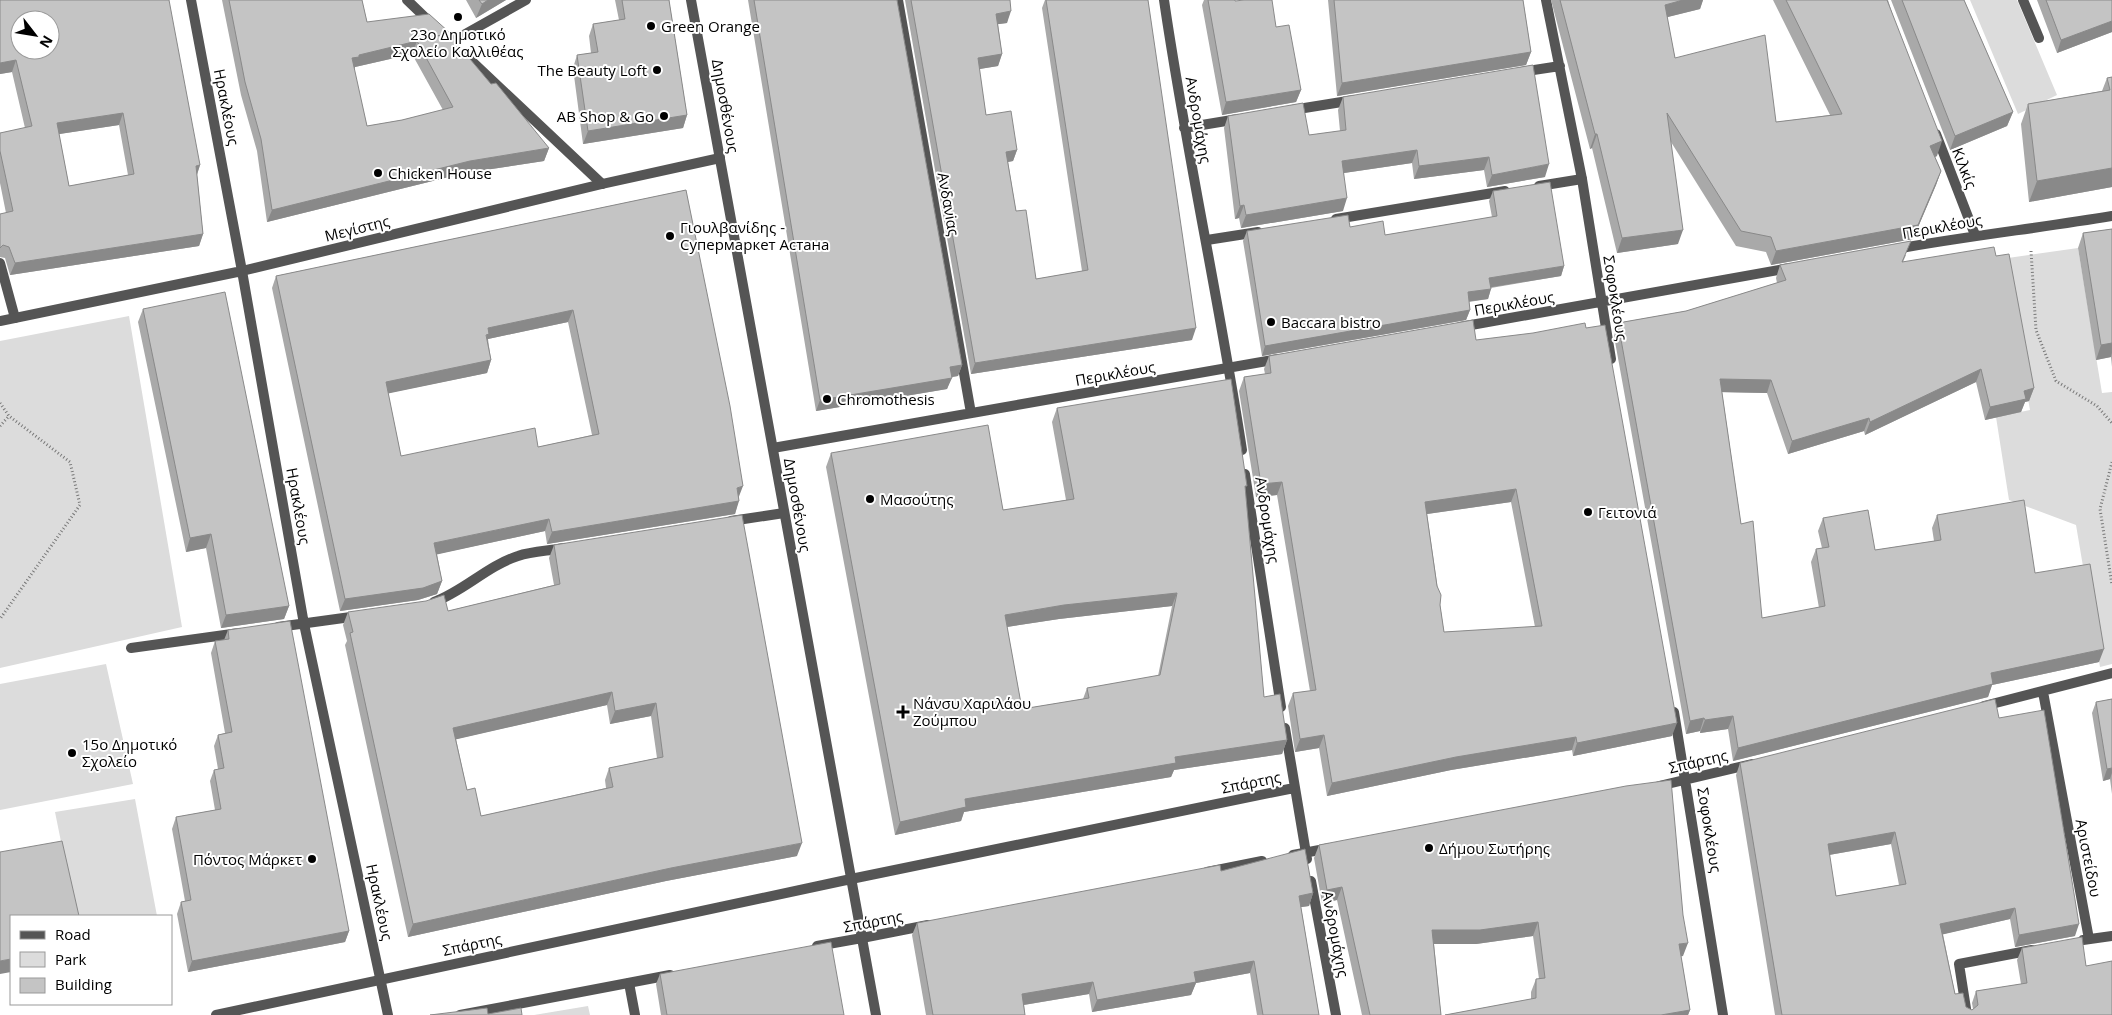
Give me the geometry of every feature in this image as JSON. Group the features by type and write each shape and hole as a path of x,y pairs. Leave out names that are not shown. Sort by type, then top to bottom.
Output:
{"street":[{"name":"Ηρακλέους","path":"191,0 242,271 304,624 388,1015"},
{"path":"407,0 602,184"},
{"path":"445,36 526,0"},
{"name":"Δημοσθένους","path":"691,0 876,1015"},
{"name":"Ανδανiας","path":"898,0 971,413"},
{"name":"Ανδρομάχης","path":"1164,0 1184,128 1207,240 1229,368 1294,788 1336,1015"},
{"name":"Σοφοκλέους","path":"1546,0 1582,178 1612,369"},
{"path":"2023,0 2039,38"},
{"path":"1511,74 1560,66"},
{"path":"1280,112 1367,98"},
{"path":"1184,128 1251,117"},
{"name":"Κιλκίς","path":"1933,126 1975,235"},
{"name":"Μεγίστης","path":"0,322 242,271 602,184 720,158"},
{"path":"1322,221 1582,178"},
{"name":"Περικλέους","path":"1886,251 1975,235 2030,229 2112,216"},
{"path":"1207,240 1265,231"},
{"path":"0,263 15,318"},
{"name":"Περικλέους","path":"1448,330 1798,267"},
{"name":"Περικλέους","path":"773,448 1285,358"},
{"path":"718,524 784,513"},
{"path":"420,607 451,596 480,575 518,556 575,547"},
{"path":"266,629 372,614"},
{"path":"131,648 247,632"},
{"path":"1976,708 2112,673"},
{"name":"Αριστείδου","path":"2043,692 2089,939"},
{"name":"Σοφοκλέους","path":"1672,696 1687,780 1723,1015"},
{"name":"Σπάρτης","path":"1644,788 1687,780 1764,761"},
{"name":"Σπάρτης","path":"216,1015 851,879 1294,788"},
{"path":"1200,873 1344,846"},
{"name":"Σπάρτης","path":"806,949 940,923"},
{"path":"2071,942 2112,936"},
{"path":"1967,1015 1960,964 2043,948"},
{"path":"460,1015 678,973"},
{"path":"629,982 635,1015"}],"path":[{"path":"2030,229 2036,330 2056,381 2097,406 2112,423"},
{"path":"0,403 9,416 70,462 80,505 0,619"},
{"path":"0,426 9,416"},
{"path":"2112,462 2100,508 2112,585"}],"green space":[{"path":"1970,0 2017,0 2057,95 2018,114"},
{"path":"2078,248 2102,393 2112,392 2112,664 2100,667 2076,525 2009,500 1996,417 2030,410 2001,259"},
{"path":"129,316 182,627 0,668 0,341"},
{"path":"106,664 133,784 0,810 0,684"},
{"path":"135,799 157,915 76,915 55,812"},
{"path":"588,1006 590,1015 534,1015"}],"building":[{"path":"0,0 169,0 200,165 196,166 203,234 15,263 9,247 3,245 0,248 0,214 13,211 0,151 0,133 32,126 16,60 0,63","holes":["123,113 134,174 69,186 57,123"]},
{"path":"229,0 362,0 367,22 429,14 450,33 437,36 449,34 491,84 496,83 549,148 470,161 272,210 261,139 245,82","holes":["417,41 453,107 402,120 367,126 352,58"]},
{"path":"479,0 488,0 482,4"},
{"path":"622,0 669,0 687,115 588,131 577,55 598,52 593,24 625,19"},
{"path":"754,0 897,0 962,365 950,367 952,378 820,400"},
{"path":"911,0 1010,0 1011,11 996,14 1002,54 978,58 986,115 1011,111 1017,150 1006,152 1016,211 1026,210 1036,279 1088,270 1046,0 1148,0 1196,328 975,363"},
{"path":"1208,0 1272,0 1276,27 1289,25 1301,90 1226,102"},
{"path":"1334,0 1523,0 1531,52 1342,83"},
{"path":"1560,0 1683,0 1665,5 1675,58 1765,35 1776,122 1842,114 1786,0 1887,0 1942,141 1930,146 1941,171 1918,225 1776,251 1771,237 1741,231 1667,113 1683,230 1622,238 1597,134 1595,134"},
{"path":"1902,0 1964,0 2013,112 1955,136"},
{"path":"2046,0 2112,0 2112,21 2061,40"},
{"path":"1533,65 1549,164 1492,175 1489,157 1419,166 1417,150 1342,161 1347,198 1246,215 1244,205 1240,206 1228,116 1303,103 1309,135 1346,130 1343,97"},
{"path":"2112,77 2112,168 2037,181 2028,104 2110,90 2107,78"},
{"path":"1550,182 1564,266 1489,278 1491,289 1468,292 1470,310 1265,346 1247,231 1348,215 1350,227 1383,221 1385,235 1497,216 1493,191"},
{"path":"686,190 730,406 743,486 737,488 739,501 552,532 549,519 434,543 442,581 423,588 345,599 276,276","holes":["573,310 599,434 538,447 535,428 401,456 386,382 491,360 486,335 489,334 488,328"]},
{"path":"2112,229 2112,343 2101,345 2083,233"},
{"path":"1911,241 1902,262 1994,247 1996,256 2009,254 2034,388 2024,391 2026,399 1990,407 1981,369 1870,422 1869,418 1792,441 1771,380 1720,379 1741,524 1753,521 1762,618 1825,606 1816,549 1829,547 1823,518 1868,510 1875,550 1941,540 1937,515 2024,500 2035,573 2090,564 2104,649 1991,673 1993,684 1738,748 1733,716 1690,721 1618,323 1686,311 1786,280 1780,265"},
{"path":"225,292 289,606 226,615 211,534 190,538 143,309"},
{"path":"1473,320 1476,340 1533,333 1585,323 1586,328 1605,325 1677,723 1577,743 1576,737 1456,757 1332,783 1324,735 1300,739 1293,693 1316,690 1282,482 1261,484 1244,377 1271,373 1269,356","holes":["1516,489 1542,626 1444,632 1440,605 1441,595 1437,586 1425,502"]},
{"path":"1231,379 1247,486 1245,486 1264,697 1280,694 1287,740 1175,757 1176,763 965,799 966,807 900,822 831,453 988,425 1003,510 1074,499 1057,408","holes":["1177,593 1160,675 1087,688 1089,698 1022,709 1005,615 1064,605"]},
{"path":"742,515 802,843 671,868 413,924 350,633 353,632 348,612 426,601 444,595 448,611 560,584 554,545","holes":["612,692 615,711 656,703 663,757 609,768 613,787 481,816 475,788 467,790 453,728"]},
{"path":"290,621 349,931 192,961 181,902 191,900 176,817 221,809 214,770 224,768 218,735 232,732 215,641 229,639 228,630"},
{"path":"1995,699 1999,718 2044,710 2079,924 2019,935 2015,908 1940,924 1955,994 1963,993 1966,1007 1972,1010 1978,1005 1976,991 2027,983 2022,948 2082,937 2086,966 2112,961 2112,1015 1782,1015 1740,763","holes":["1895,832 1906,884 1836,896 1828,844"]},
{"path":"2112,699 2112,768 2107,769 2096,702"},
{"path":"1671,780 1683,915 1688,943 1679,944 1690,1010 1661,1015 1445,1015 1536,998 1536,979 1545,978 1538,922 1480,930 1432,930 1441,1015 1370,1015 1342,887 1327,890 1319,845 1626,786"},
{"path":"62,841 79,915 10,915 10,959 0,961 0,852"},
{"path":"1305,849 1313,893 1299,896 1319,1015 1263,1015 1254,961 1194,972 1196,982 1097,1000 1093,982 1022,994 1025,1015 933,1015 917,923 1220,865 1221,871"},
{"path":"831,942 844,1015 667,1015 660,974"},
{"path":"487,1008 488,1014 521,1008 522,1015 430,1015"}],"place":[{"name":"23ο Δημοτικό Σχολείο Καλλιθέας","path":"458,17"},
{"name":"Green Orange","path":"651,26"},
{"name":"The Beauty Loft","path":"657,70"},
{"name":"AB Shop & Go","path":"664,116"},
{"name":"Chicken House","path":"378,173"},
{"name":"Γιουλβανίδης - Супермаркет Астана","path":"670,236"},
{"name":"Baccara bistro","path":"1271,322"},
{"name":"Chromothesis","path":"827,399"},
{"name":"Μασούτης","path":"870,499"},
{"name":"Γειτονιά","path":"1588,512"},
{"name":"Νάνσυ Χαριλάου Ζούμπου","path":"903,712"},
{"name":"15ο Δημοτικό Σχολείο","path":"72,753"},
{"name":"Δήμου Σωτήρης","path":"1429,848"},
{"name":"Πόντος Μάρκετ","path":"312,859"}]}
